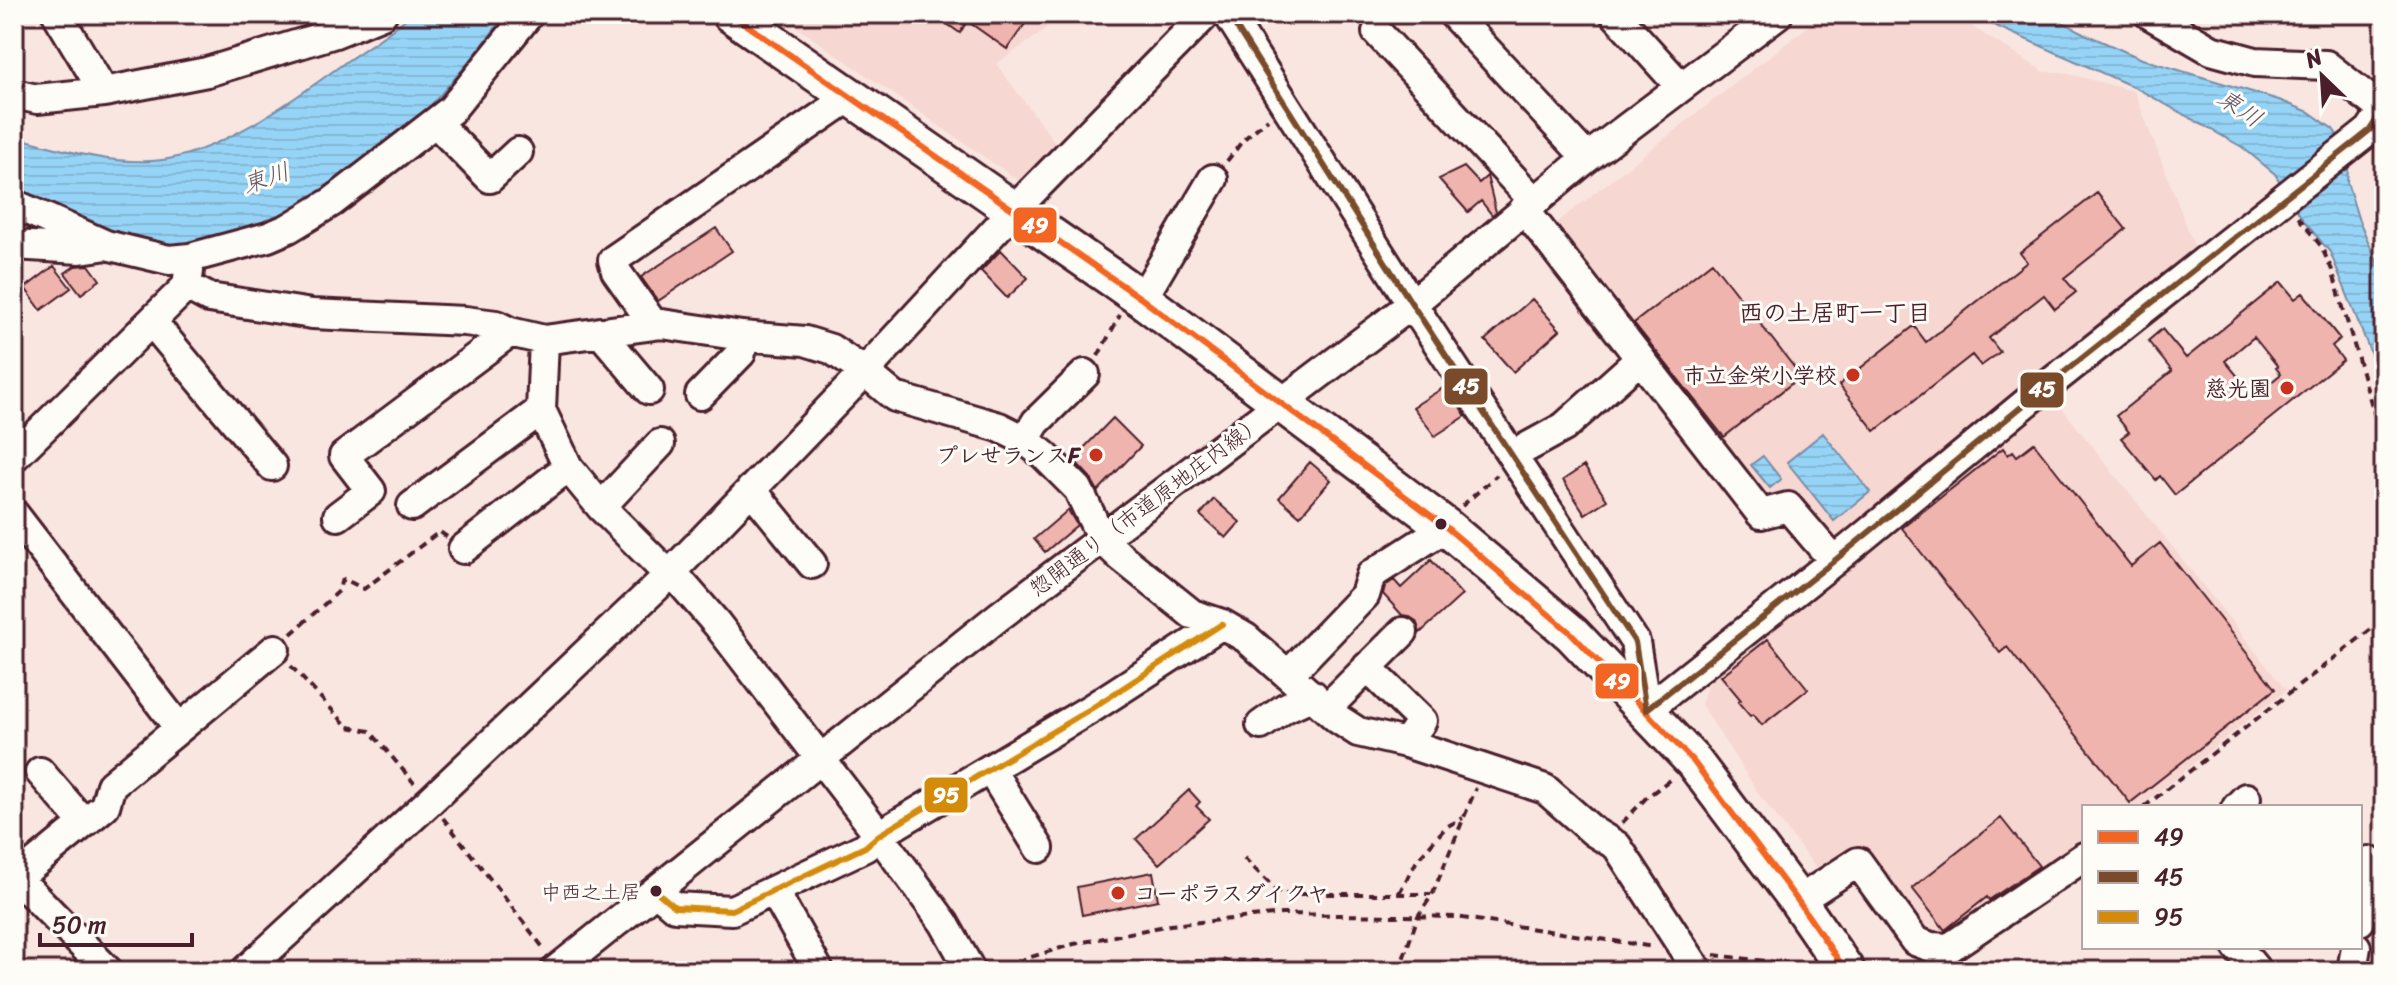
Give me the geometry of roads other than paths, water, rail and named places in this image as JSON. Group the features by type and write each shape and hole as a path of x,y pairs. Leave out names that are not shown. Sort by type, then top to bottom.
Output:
{"main road":[{"path":"731,14 1136,296 1446,527 1572,634 1693,761 1798,901 1846,971"}],"street":[{"path":"57,14 104,92"},
{"path":"14,94 37,99 104,92 207,72 335,33 382,14"},
{"path":"14,204 106,245 169,260 245,244 289,228 332,202 451,110 529,14"},
{"path":"1228,14 1412,304 1635,642 1646,710 2043,389 2376,127 2326,65 2255,62 2211,50 2159,16"},
{"path":"1453,14 1587,158"},
{"path":"1615,14 1681,87"},
{"name":"惣開通り（市道原地庄内線）","path":"557,969 998,617 1412,304 1587,158 1778,14"},
{"path":"245,971 669,575 865,372 1193,19"},
{"path":"1377,32 1529,205 1640,359 1761,514 1788,507 1834,561"},
{"path":"654,325 616,271 613,260 850,97"},
{"path":"436,123 490,178 518,152"},
{"path":"1136,296 1213,179"},
{"path":"14,245 80,249 106,245"},
{"path":"14,457 187,286 190,258"},
{"path":"187,286 209,298 312,314 465,321 496,325 510,332 544,340 662,324 742,336 805,341 831,349 895,397 999,427 1025,440 1078,489 1102,539 1159,589 1192,614 1222,624 1246,638 1338,719 1358,732 1406,743 1545,789 1594,832 1617,846 1692,961"},
{"path":"152,322 272,466"},
{"path":"338,516 371,491 344,456 510,332"},
{"path":"600,332 649,390"},
{"path":"700,395 741,353 742,336"},
{"path":"544,340 541,410 568,467 601,507 669,575 678,579 717,624 944,923 971,971"},
{"path":"1514,457 1538,439 1564,427 1640,359"},
{"path":"1025,440 1036,422 1085,374"},
{"path":"412,506 541,410"},
{"path":"601,507 660,444"},
{"path":"463,549 568,467"},
{"path":"751,489 812,564"},
{"path":"14,514 179,728"},
{"path":"1289,674 1365,595 1371,575 1446,527"},
{"path":"656,891 675,907 732,910 774,891 865,847 879,835 1092,708 1222,624"},
{"path":"1261,725 1285,708 1320,702 1367,667 1403,632"},
{"path":"108,971 15,876 105,806 111,785 275,649"},
{"path":"1367,667 1422,721 1406,743"},
{"path":"990,769 1039,848"},
{"path":"40,772 84,823"},
{"path":"1798,901 1858,862 1915,941 1931,947 1949,948 2082,858"},
{"path":"2362,908 2369,861"},
{"path":"774,891 819,971"},
{"path":"2239,949 2257,971"},
{"path":"2352,971 2356,949"}],"water":[{"name":"東川","path":"411,14 506,14 426,111 313,208 245,236 192,247 99,234 14,199 14,137 117,160 152,161 202,149 280,108"},
{"name":"東川","path":"1969,14 2048,14 2142,59 2309,112 2333,129 2345,146 2349,160 2347,182 2358,218 2384,278 2384,386 2330,252 2303,220 2275,174 2242,147 2136,88"},
{"path":"1823,433 1870,492 1834,521 1787,462"},
{"path":"1763,456 1781,479 1770,488 1751,465"}],"place":[{"name":"市立金栄小学校","path":"1853,375"},
{"name":"慈光園","path":"2287,388"},
{"name":"プレせランスF","path":"1096,455"},
{"name":"中西之土居","path":"656,891"},
{"name":"コーポラスダイクヤ","path":"1118,893"}],"district":[{"name":"西の土居町一丁目","path":"1835,313"}]}
